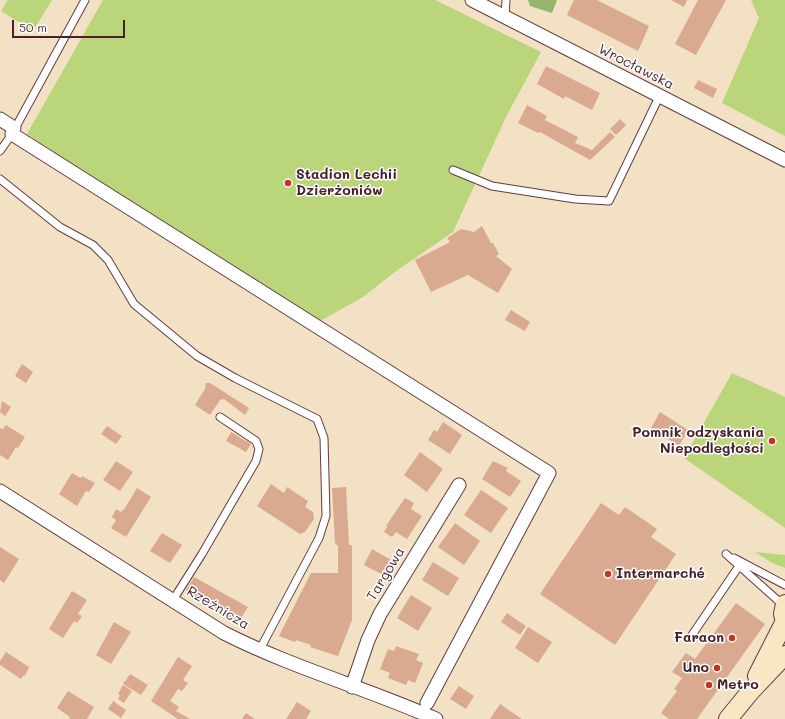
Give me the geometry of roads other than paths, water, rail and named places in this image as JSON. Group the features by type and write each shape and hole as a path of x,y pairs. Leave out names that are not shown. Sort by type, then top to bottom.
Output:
{"street":[{"name":"Wrocławska","path":"480,2 659,97 785,160"},
{"path":"0,119 13,131 548,473 427,703"},
{"name":"Targowa","path":"352,687 368,640 380,614 459,485"},
{"name":"Rzeźnicza","path":"0,491 224,633 259,651 436,719"},
{"path":"750,692 785,613"},
{"path":"728,719 750,692 785,655"}],"lane":[{"path":"0,151 53,60 85,0"},
{"path":"505,16 506,0"},
{"path":"452,170 492,186 575,199 609,201 659,97"},
{"path":"0,179 60,227 93,245 108,260 134,304 197,356 235,378 317,419 324,438 326,516 319,538 259,651"},
{"path":"173,600 202,554 252,468 259,449 256,441 220,417"},
{"path":"785,585 726,554 785,613"},
{"path":"692,635 739,566"}],"place":[{"name":"Stadion Lechii Dzierżoniów","path":"288,183"},
{"name":"Pomnik odzyskania Niepodległości","path":"772,441"},
{"name":"Intermarché","path":"608,574"},
{"name":"Faraon","path":"732,638"},
{"name":"Uno","path":"717,668"},
{"name":"Metro","path":"709,685"}]}
